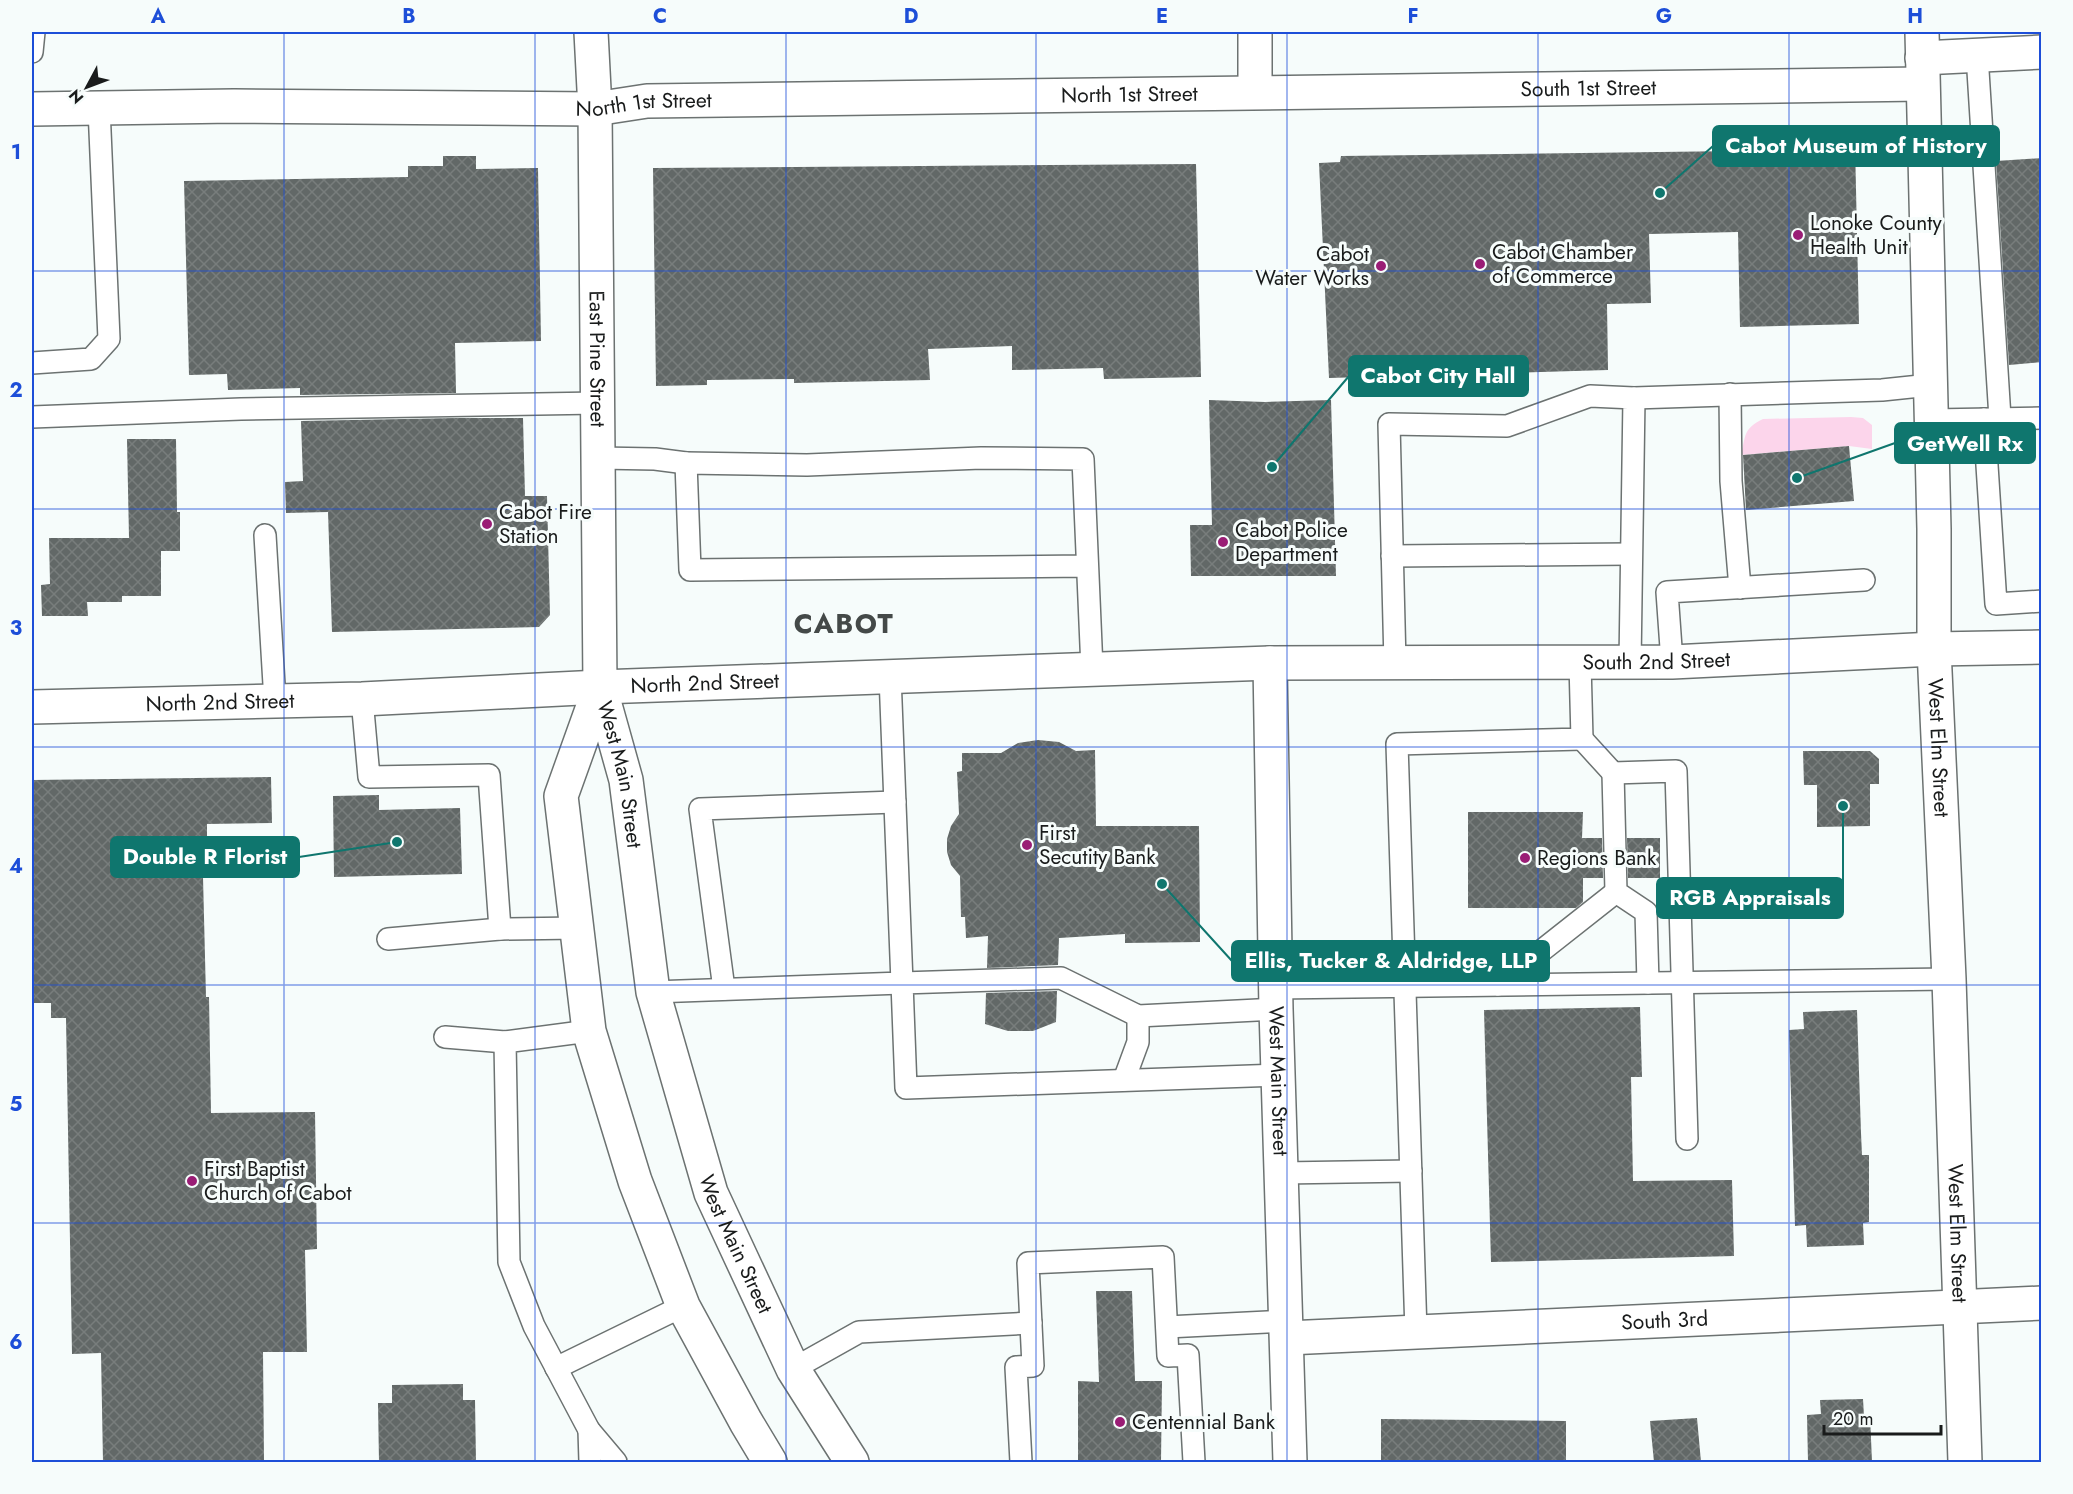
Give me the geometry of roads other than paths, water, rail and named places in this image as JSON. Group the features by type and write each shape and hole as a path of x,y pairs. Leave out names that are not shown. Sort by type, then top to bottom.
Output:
{"street":[{"name":"East Pine Street","path":"591,32 595,109 600,687"},
{"path":"1255,32 1255,92"},
{"name":"South 1st Street","path":"1255,92 2042,52"},
{"name":"West Elm Street","path":"1922,58 1932,420 1934,649 1949,979 1965,1462"},
{"name":"North 1st Street","path":"32,109 246,106 595,109 647,101 1255,92"},
{"name":"South 2nd Street","path":"1270,663 1630,663 1934,649 2042,648"},
{"name":"North 2nd Street","path":"32,707 362,699 600,687 1270,663"},
{"name":"West Main Street","path":"1270,663 1276,999 1290,1462"},
{"name":"West Main Street","path":"600,687 561,796 589,1031 636,1181 684,1306 770,1462"},
{"name":"West Main Street","path":"600,687 626,780 653,992 711,1192 793,1369 852,1462"},
{"name":"South 3rd","path":"1287,1330 1416,1332 2042,1303"}],"lane":[{"path":"32,52 34,32"},
{"path":"1977,56 1992,419 1996,604 2042,601"},
{"path":"32,363 92,359 109,339 99,108"},
{"path":"1395,663 1389,424 1507,426 1590,396 1634,398 1882,390 1930,386"},
{"path":"1730,394 1731,480 1740,588"},
{"path":"1630,663 1634,398"},
{"path":"32,417 241,409 598,403"},
{"path":"1932,420 2042,418"},
{"path":"599,458 655,459 686,463 807,465 981,458 1083,459 1092,669"},
{"path":"686,463 690,570 1087,566"},
{"path":"265,535 275,701"},
{"path":"1392,556 1630,554"},
{"path":"1672,662 1667,592 1864,580"},
{"path":"1580,663 1582,739 1613,773 1616,892"},
{"path":"890,676 906,1088 1279,1075"},
{"path":"362,699 369,777 489,776 500,929"},
{"path":"1416,1332 1397,744 1582,739"},
{"path":"1613,773 1676,771 1687,1139"},
{"path":"724,989 700,809 895,802"},
{"path":"1616,892 1646,912 1648,983"},
{"path":"1498,985 1616,892"},
{"path":"388,939 500,929 578,928"},
{"path":"653,992 1061,978 1138,1016 1276,999 1404,987 1949,979"},
{"path":"1124,1080 1138,1042 1138,1016"},
{"path":"445,1037 505,1042 589,1031"},
{"path":"505,1042 509,1262 534,1326 556,1368 589,1430 615,1462"},
{"path":"1282,1173 1411,1171"},
{"path":"1021,1462 1016,1367 1033,1366 1028,1263 1164,1257 1168,1356 1188,1355 1194,1462"},
{"path":"556,1368 684,1306"},
{"path":"793,1369 859,1332 1031,1323"},
{"path":"1167,1327 1287,1330"},
{"path":"589,1430 590,1462"}],"place":[{"name":"Cabot Museum of History","path":"1660,193"},
{"name":"Lonoke County Health Unit","path":"1798,235"},
{"name":"Cabot Chamber of Commerce","path":"1480,264"},
{"name":"Cabot Water Works","path":"1381,266"},
{"name":"Cabot City Hall","path":"1272,467"},
{"name":"GetWell Rx","path":"1797,478"},
{"name":"Cabot Fire Station","path":"487,524"},
{"name":"Cabot Police Department","path":"1223,542"},
{"name":"RGB Appraisals","path":"1843,806"},
{"name":"Double R Florist","path":"397,842"},
{"name":"First Secutity Bank","path":"1027,845"},
{"name":"Regions Bank","path":"1525,858"},
{"name":"Ellis, Tucker & Aldridge, LLP","path":"1162,884"},
{"name":"First Baptist Church of Cabot","path":"192,1181"},
{"name":"Centennial Bank","path":"1120,1422"}],"district":[{"name":"CABOT","path":"844,624"}]}
